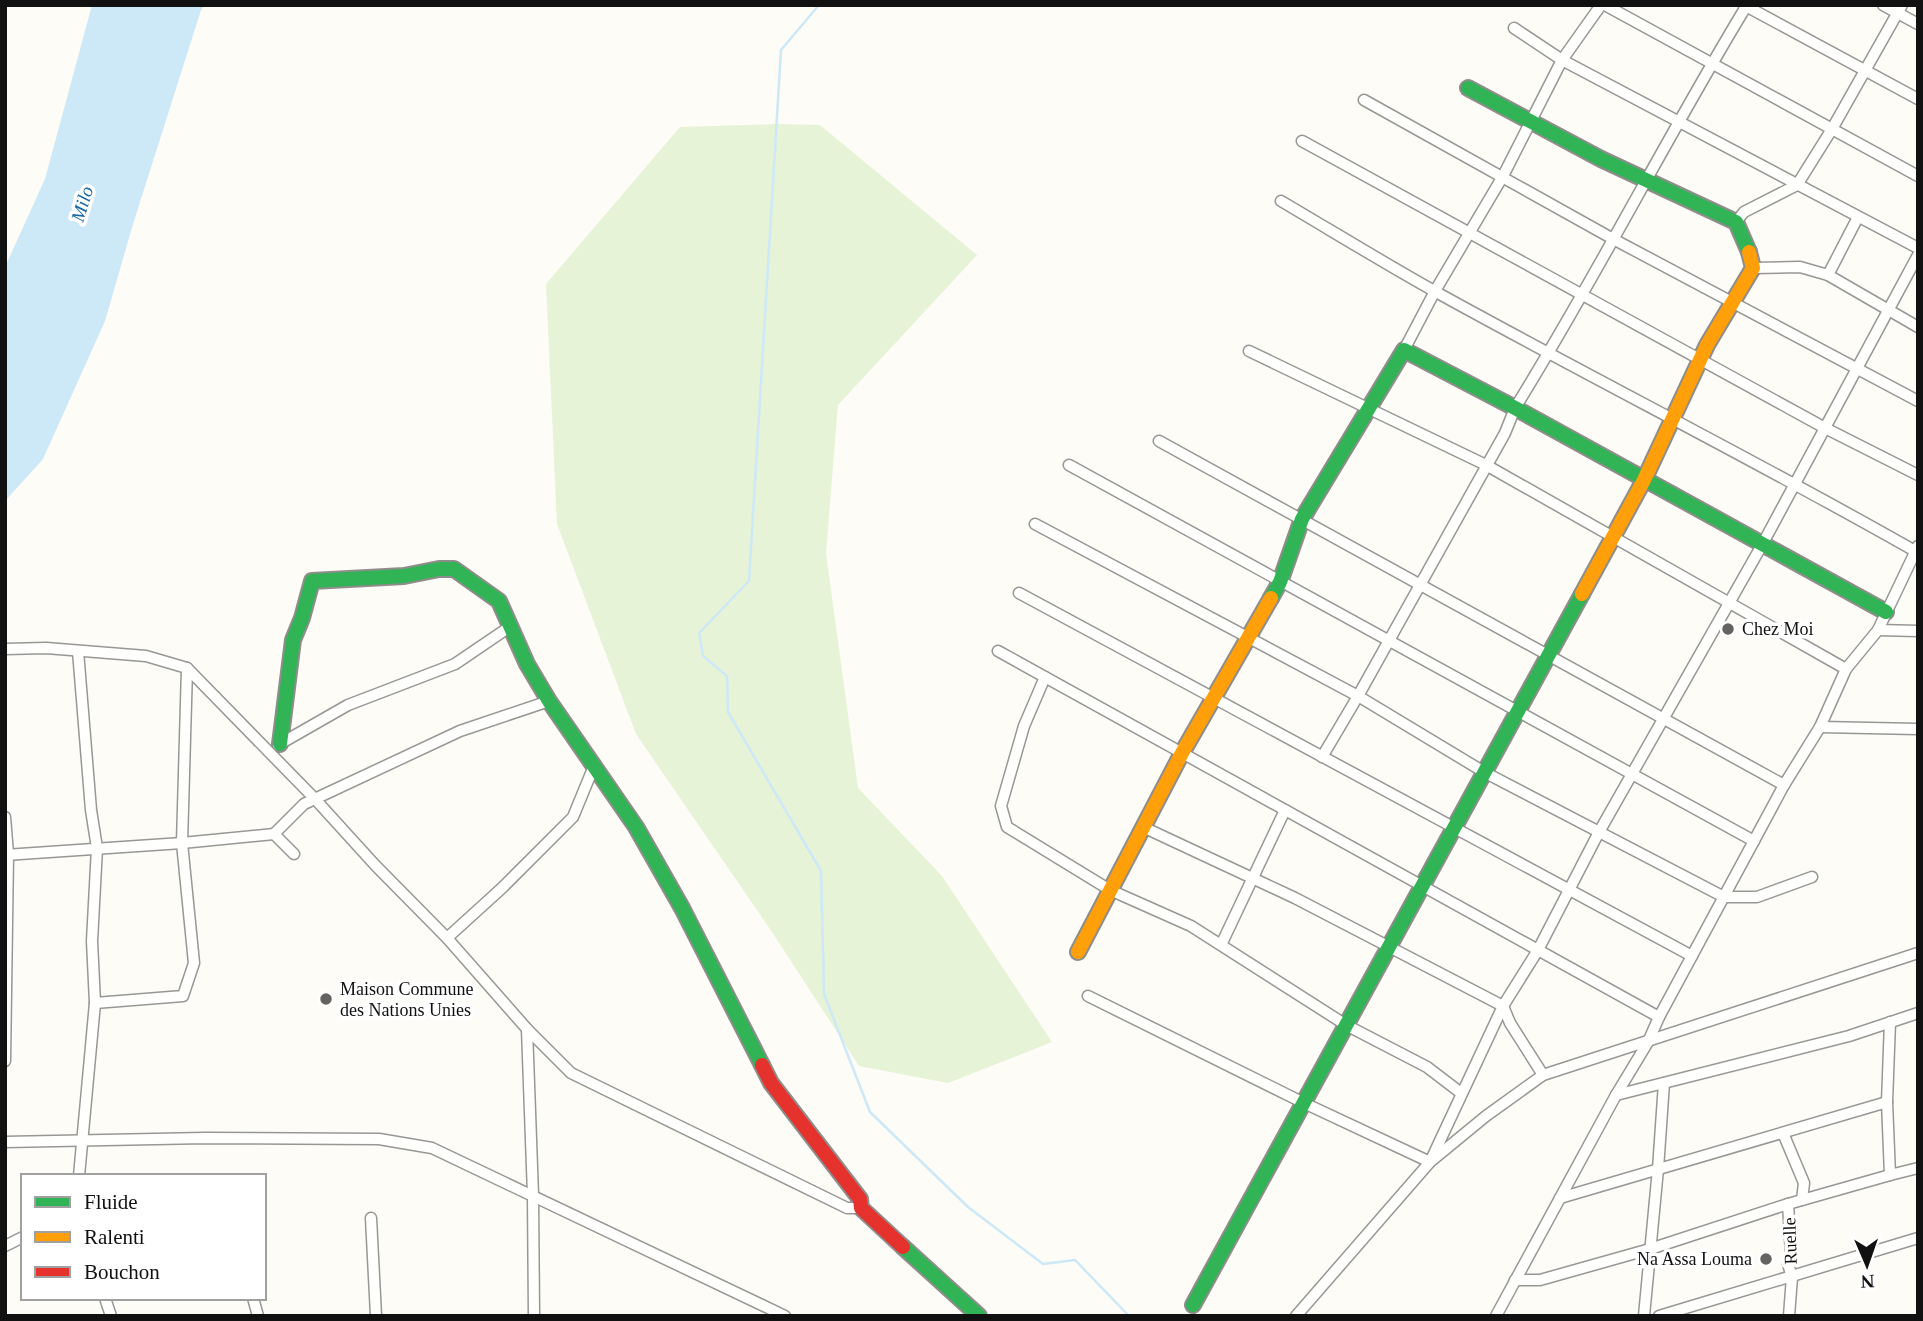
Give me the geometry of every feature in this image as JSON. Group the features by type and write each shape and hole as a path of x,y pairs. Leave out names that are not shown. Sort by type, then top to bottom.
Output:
{"street":[{"path":"1078,953 1182,753 1280,582 1302,519 1404,350 1435,291 1503,176 1562,60 1603,5 1918,176"},
{"path":"1883,5 1900,9 1918,24"},
{"path":"1322,757 1359,696 1505,433 1515,408 1615,240 1711,64 1746,6 1918,99"},
{"path":"1736,222 1744,212 1797,185 1900,9"},
{"path":"1514,28 1562,60 1918,248"},
{"path":"1193,1305 1614,536 1644,480 1699,358 1730,302 1753,268 1747,244 1736,222 1645,182 1529,123 1468,88"},
{"path":"1364,100 1615,240 1918,401"},
{"path":"1302,141 1825,428 1918,475"},
{"path":"1280,201 1435,291 1916,549 1878,630 1846,669 1820,727 1784,785 1648,1042 1616,1095 1496,1316"},
{"path":"1828,275 1858,217"},
{"path":"1430,1162 1503,1006 1538,950 1599,832 1762,545 1918,255"},
{"path":"1753,268 1800,267 1828,275 1918,327"},
{"path":"1404,350 1886,612"},
{"path":"1249,351 1486,465 1846,669"},
{"path":"1158,441 1784,785"},
{"path":"1069,465 1754,841"},
{"path":"1035,524 1359,696 1485,772 1724,897 1757,897 1812,877"},
{"path":"275,748 293,640 312,581 404,576 454,569 478,584 499,601 527,664 549,701 636,827 682,908 771,1083 860,1199 861,1208 979,1316"},
{"path":"1019,593 1692,956"},
{"path":"275,748 348,705 455,664 511,626"},
{"path":"1878,630 1918,631"},
{"path":"5,649 46,648 146,656 187,668 275,748 315,799 375,865 571,1073 847,1208 861,1208"},
{"path":"78,651 91,810 97,848 92,940 95,1003 79,1174"},
{"path":"998,651 1659,1017"},
{"path":"95,1003 183,996 194,963 182,843 187,668"},
{"path":"1045,677 1024,726 1001,806 1007,827 1110,890 1191,926 1346,1025 1427,1067 1461,1093"},
{"path":"6,854 182,843 274,834 304,804 460,731 549,701"},
{"path":"1820,727 1918,729"},
{"path":"447,939 573,817 594,766"},
{"path":"1221,946 1285,810"},
{"path":"5,817 8,1017 5,1061"},
{"path":"1143,827 1295,898 1503,1006 1510,1023 1543,1075"},
{"path":"274,834 294,854"},
{"path":"1296,1316 1430,1162 1486,1116 1543,1075 1918,953"},
{"path":"1087,996 1430,1162"},
{"path":"1616,1095 1849,1036 1918,1013"},
{"path":"1890,1022 1887,1102 1890,1175"},
{"path":"527,1028 534,1316"},
{"path":"1644,1316 1664,1083"},
{"path":"1560,1198 1887,1102"},
{"path":"1783,1133 1804,1183 1802,1200"},
{"path":"5,1142 205,1138 379,1139 432,1148 785,1316"},
{"path":"1515,1280 1540,1280 1650,1249 1788,1204 1918,1168"},
{"name":"Ruelle","path":"1788,1204 1791,1254 1788,1264 1792,1277 1789,1316"},
{"path":"371,1218 376,1316"},
{"path":"5,1245 21,1238"},
{"path":"1659,1316 1918,1238"}],"green space":[{"path":"820,125 977,255 838,405 826,553 858,788 942,876 1052,1042 948,1083 859,1066 772,932 636,734 557,524 546,284 680,127"}],"water":[{"name":"Milo","path":"92,5 205,5 201,10 133,224 105,321 43,459 5,501 5,267 45,179"}],"waterway":[{"path":"819,5 781,50 749,581 699,633 703,656 727,676 728,712 821,871 824,994 870,1112 968,1207 1043,1264 1075,1260 1129,1316"}],"traffic: fast":[{"path":"1468,88 1601,159 1736,222 1749,252"},
{"path":"1271,598 1280,582 1302,519 1404,350 1886,612"},
{"path":"280,744 293,640 312,581 404,576 454,569 499,601 527,664 549,701 636,827 682,908 762,1065"},
{"path":"1193,1305 1582,594"},
{"path":"903,1247 979,1316"}],"traffic: slow":[{"path":"1582,594 1644,480 1707,345 1753,268 1749,252"},
{"path":"1078,952 1182,753 1271,598"}],"traffic: jam":[{"path":"762,1065 771,1083 860,1199 861,1208 903,1247"}],"place":[{"name":"Chez Moi","path":"1728,629"},
{"name":"Maison Commune des Nations Unies","path":"326,999"},
{"name":"Na Assa Louma","path":"1766,1259"}]}
